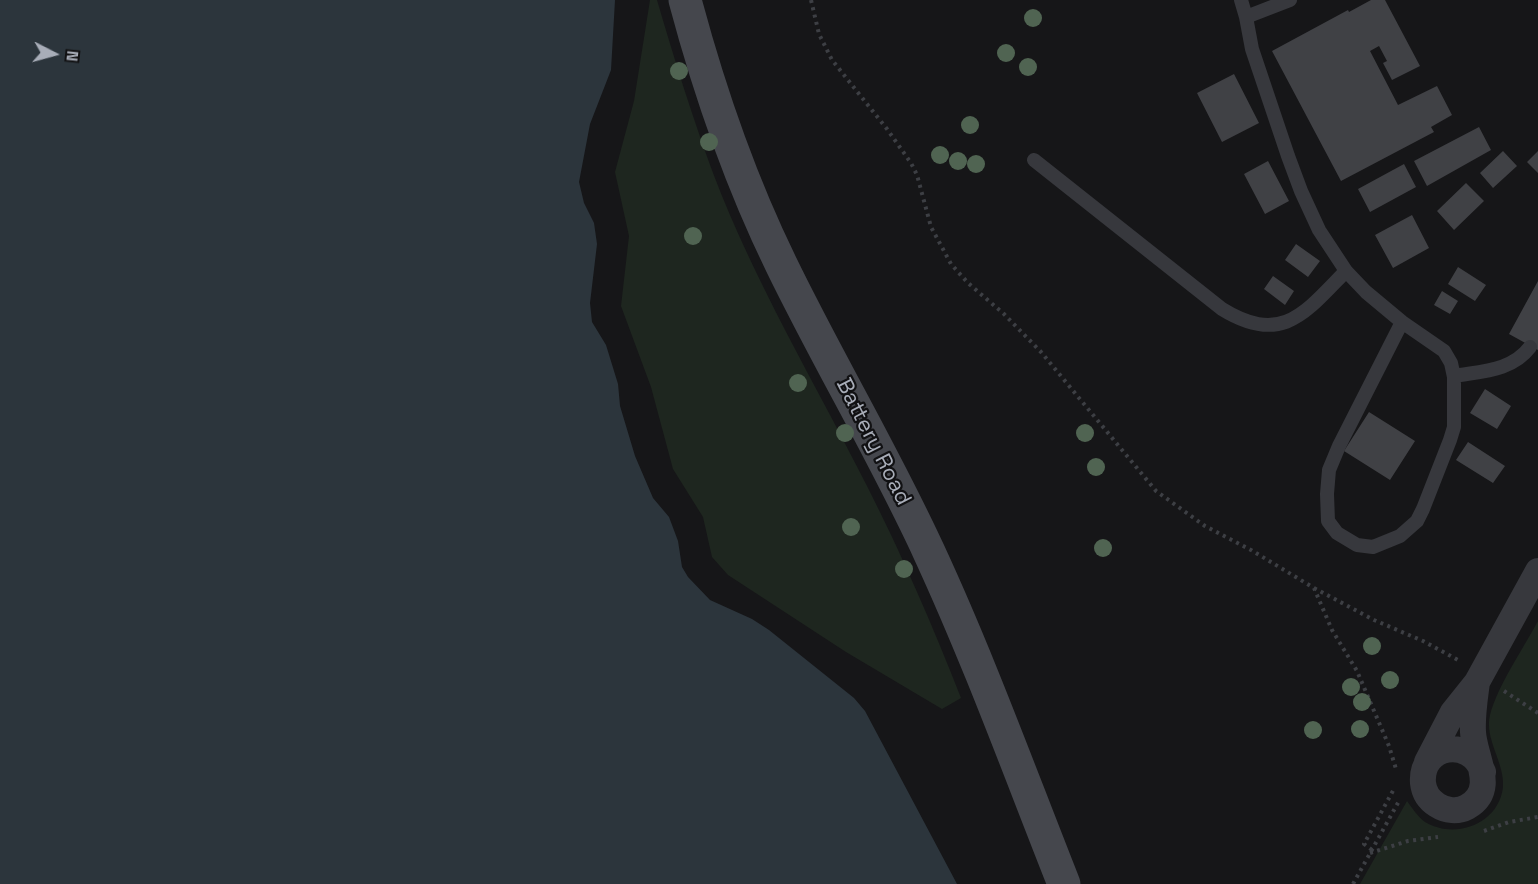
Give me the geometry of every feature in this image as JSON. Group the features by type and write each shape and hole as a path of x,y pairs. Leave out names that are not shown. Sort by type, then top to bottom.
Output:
{"street":[{"name":"Battery Road","path":"685,0 722,123 750,194 785,272 875,442 929,551 964,632 1064,884"},
{"path":"1412,775 1453,712 1477,682 1538,571"},
{"path":"1412,775 1432,801 1445,809 1461,810 1469,806 1480,795 1483,788 1483,772 1473,737 1473,710 1477,682"},
{"path":"1412,775 1436,754 1443,750 1457,749 1476,759 1483,772"}],"lane":[{"path":"1241,0 1252,49 1297,182 1319,230 1346,271 1366,292 1402,322 1444,351 1451,363 1455,393 1453,432 1417,521 1400,537 1369,548 1357,545 1337,533 1329,525 1326,513 1328,476 1332,460 1402,322"},
{"path":"1246,17 1290,0"},
{"path":"1034,160 1222,309 1247,322 1279,324 1297,318 1346,271"},
{"path":"1454,376 1497,369 1513,363 1522,358 1530,347"}],"path":[{"path":"811,0 819,34 840,73 887,129 911,163 917,175 931,227 959,273 1041,352 1156,491 1205,526 1251,550 1314,588 1374,620 1453,657"},
{"path":"1314,588 1332,630 1357,671 1389,746 1412,775 1411,785 1404,792 1353,884"},
{"path":"1372,850 1364,844 1412,775"}],"shaded area":[{"path":"0,0 615,0 611,70 590,124 579,182 584,203 594,223 597,244 590,303 592,322 606,345 618,384 620,406 635,456 653,498 669,517 678,541 682,567 688,577 710,600 752,619 769,630 854,698 865,711 957,884 0,884"},
{"path":"650,0 657,0 705,152 729,213 766,292 880,512 939,644 961,698 942,709 846,652 728,575 712,557 703,517 673,469 651,387 621,306 629,236 615,172 634,101"},
{"path":"1538,621 1538,884 1360,884 1407,801 1425,822 1449,829 1462,829 1474,825 1493,811 1500,800 1503,778 1490,733 1490,715 1505,679"}],"building":[{"path":"1371,0 1385,0 1420,66 1392,80 1383,63 1387,61 1379,46 1370,51 1398,105 1437,86 1452,115 1431,127 1434,132 1341,181 1272,51"},
{"path":"1234,74 1259,123 1222,142 1197,93"},
{"path":"1479,127 1491,150 1427,186 1414,161"},
{"path":"1503,151 1517,166 1493,188 1480,173"},
{"path":"1538,151 1538,173 1527,162"},
{"path":"1268,161 1289,201 1265,214 1244,174"},
{"path":"1404,164 1416,187 1370,212 1358,189"},
{"path":"1466,183 1484,201 1454,230 1437,211"},
{"path":"1412,215 1429,248 1393,268 1375,235"},
{"path":"1296,244 1320,261 1308,277 1285,260"},
{"path":"1458,267 1486,285 1475,301 1448,284"},
{"path":"1273,276 1294,291 1285,305 1264,289"},
{"path":"1538,281 1538,350 1509,334"},
{"path":"1442,291 1458,301 1450,314 1434,305"},
{"path":"1485,389 1511,406 1497,429 1470,413"},
{"path":"1369,412 1415,441 1390,480 1344,451"},
{"path":"1468,442 1505,466 1493,483 1456,460"}]}
